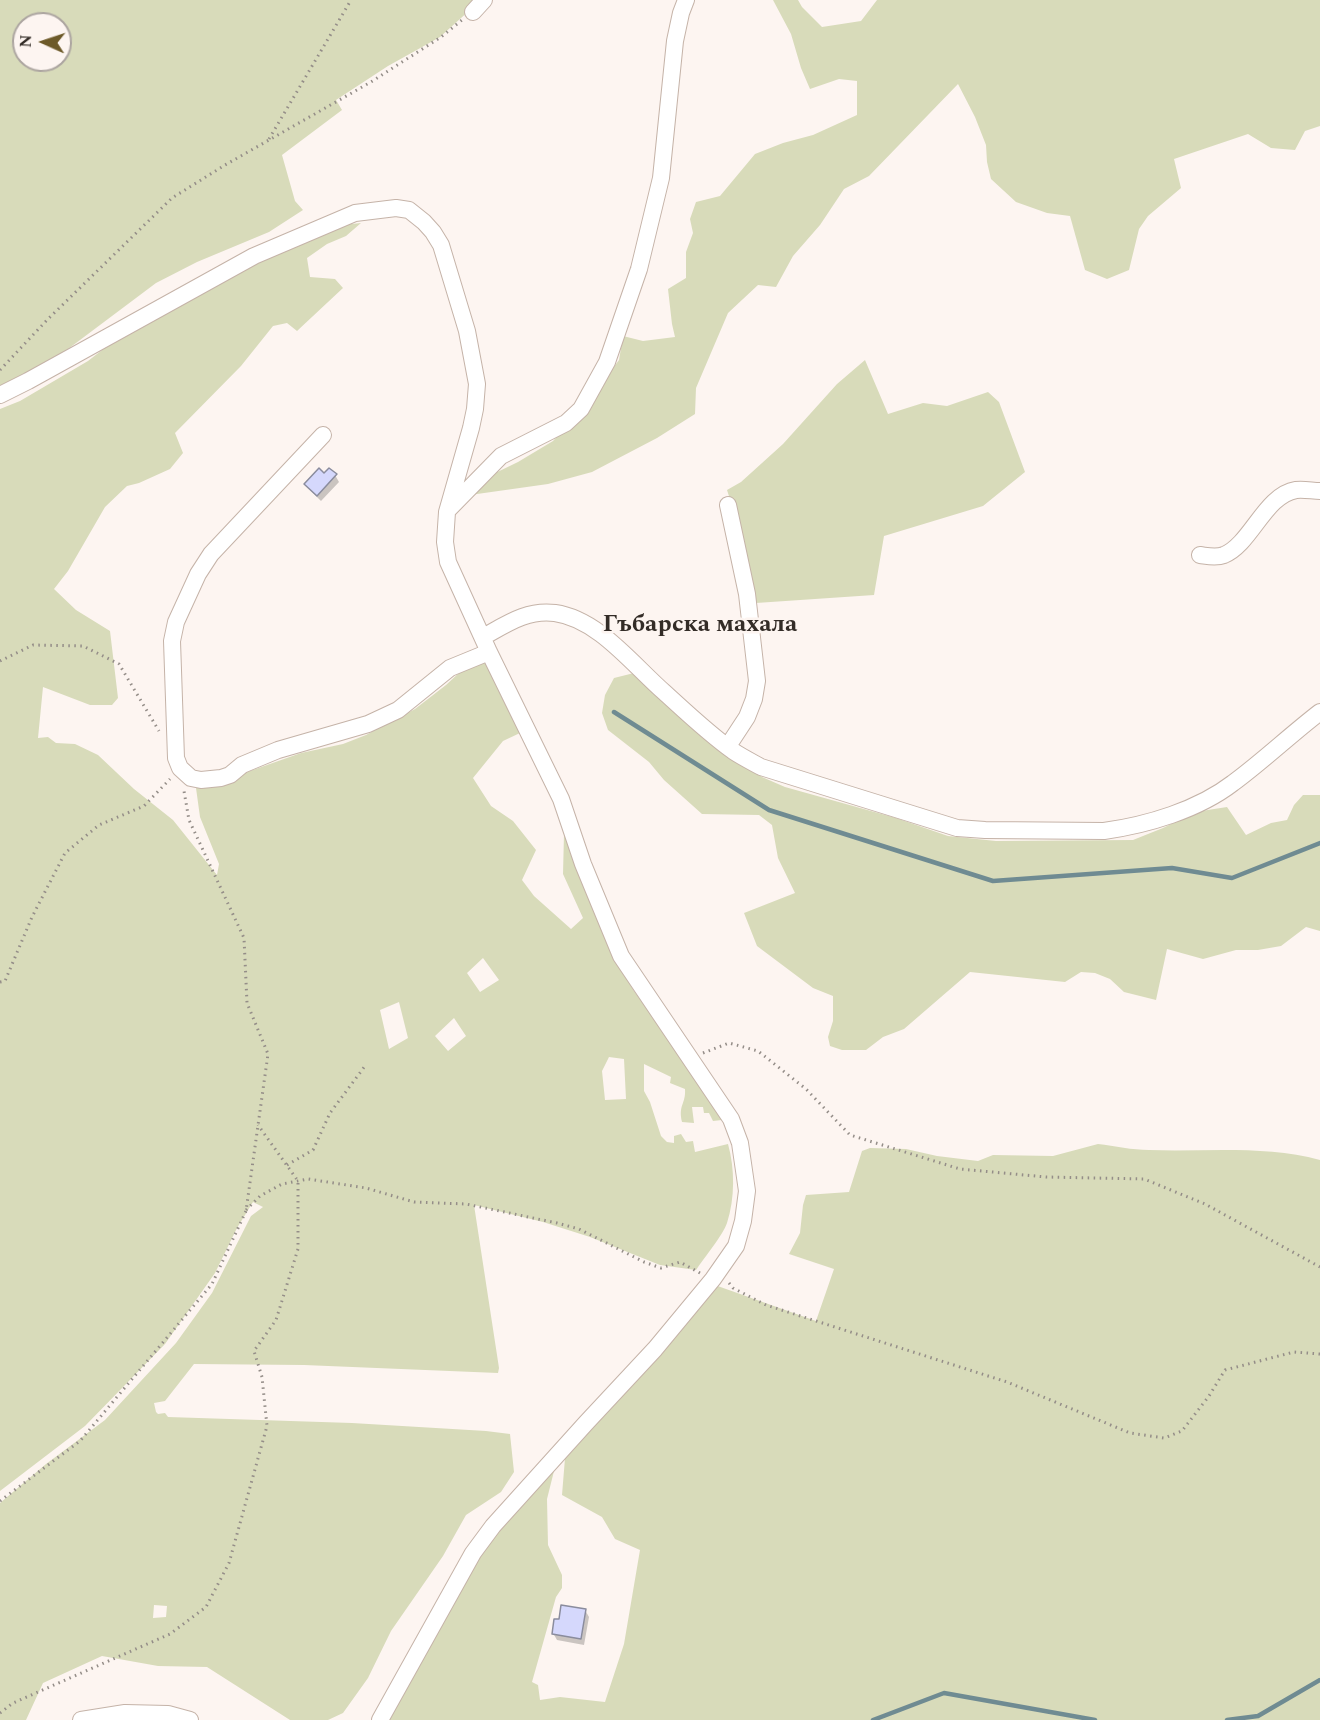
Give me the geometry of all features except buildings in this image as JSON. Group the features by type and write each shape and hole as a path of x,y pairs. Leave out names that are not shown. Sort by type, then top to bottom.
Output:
{"street":[{"path":"447,512 501,456 566,423 581,409 607,362 639,269 661,178 675,41 683,1"},
{"path":"0,395 254,256 354,213 396,208 409,210 433,232 441,245 467,331 477,384 471,428 447,512 445,542 448,562 561,799 583,864 621,956 731,1119 740,1143 747,1191 743,1221 736,1246 655,1349 494,1526 473,1553 380,1720"},
{"path":"323,435 211,554 198,574 176,622 172,641 176,758 180,768 191,778 201,780 221,778 230,775 242,765 278,750 368,724 398,710 450,668 486,645 522,615 542,612 575,619 607,639 662,691 728,747 761,767 957,828 1104,831 1122,829 1176,813 1203,802 1232,784 1320,712"},
{"path":"1200,555 1217,557 1226,554 1285,494 1297,490 1320,491"},
{"path":"728,505 747,594 757,681 754,699 747,717 728,747"},
{"path":"81,1720 125,1713 168,1714 190,1720"}],"path":[{"path":"268,141 351,0"},
{"path":"0,370 47,320 172,198 371,82 441,37 479,6"},
{"path":"0,661 33,645 83,646 119,664 164,740"},
{"path":"0,1501 80,1441 212,1284 246,1210 268,1054 247,1004 244,938 189,820 180,768"},
{"path":"0,982 5,981 32,917 65,854 99,825 144,806 180,768"},
{"path":"689,1059 729,1043 758,1051 806,1089 850,1135 960,1169 1046,1177 1144,1179 1205,1204 1320,1267"},
{"path":"287,1166 313,1150 330,1113 365,1066"},
{"path":"0,1713 13,1703 170,1634 206,1607 229,1563 267,1426 262,1377 254,1351 276,1320 298,1249 298,1181 258,1125"},
{"path":"246,1210 260,1196 282,1184 308,1179 366,1188 414,1202 466,1204 557,1223 579,1229 644,1262 661,1268 680,1262 716,1274 733,1288 766,1305 1008,1382 1130,1433 1164,1438 1182,1431 1209,1396 1225,1370 1294,1352 1320,1354"}],"green space":[{"path":"0,0 481,0 440,37 388,66 336,100 342,110 282,155 295,201 303,210 269,232 197,262 156,283 52,361 0,387"},
{"path":"773,0 798,0 822,27 861,21 877,0 1320,0 1320,126 1305,131 1295,150 1271,148 1248,134 1174,159 1181,188 1148,216 1139,229 1129,270 1107,279 1085,270 1070,216 1047,213 1016,202 991,179 986,145 958,84 869,176 844,189 820,225 793,256 776,287 758,285 728,313 696,388 695,414 657,438 592,472 548,484 470,495 487,477 553,441 579,413 619,360 623,336 643,341 675,337 668,289 686,278 686,252 693,233 690,219 696,202 720,196 755,154 813,135 857,115 857,81 839,79 810,89 791,34"},
{"path":"361,223 346,236 327,244 307,258 310,277 335,279 343,288 297,331 287,323 273,326 241,366 175,433 183,453 170,469 127,486 105,507 68,571 54,589 76,610 110,631 118,698 112,705 90,705 43,687 38,738 48,737 56,743 75,744 98,755 134,789 173,820 217,875 219,864 200,817 196,788 301,753 343,744 366,735 415,709 484,653 520,733 503,741 473,778 491,806 513,821 536,850 522,880 534,896 571,929 583,918 563,874 564,834 596,904 610,951 634,991 686,1061 722,1120 713,1121 709,1113 704,1113 703,1107 692,1107 694,1123 682,1122 681,1112 685,1089 670,1083 671,1077 644,1064 644,1091 661,1136 667,1142 674,1143 674,1136 681,1134 686,1142 693,1141 695,1152 728,1144 733,1183 730,1213 722,1234 696,1270 660,1265 590,1237 543,1222 474,1205 498,1373 304,1365 194,1364 165,1401 154,1403 158,1414 165,1413 168,1417 352,1423 510,1434 514,1472 501,1492 466,1515 443,1556 391,1631 368,1678 343,1713 328,1720 290,1720 207,1667 158,1666 102,1656 43,1683 26,1720 0,1720 0,1503 46,1464 105,1420 176,1343 212,1293 251,1216 263,1207 253,1202 237,1228 215,1273 165,1344 85,1426 0,1491 0,409 20,401 88,361 151,312 332,226","holes":["483,958 499,980 480,992 467,973","399,1002 408,1038 389,1049 380,1010","454,1018 466,1036 448,1051 435,1036","609,1057 624,1059 626,1099 605,1100 602,1071","154,1605 167,1606 166,1617 153,1618"]},
{"path":"865,360 888,414 923,403 947,406 988,392 999,402 1025,472 983,506 884,536 874,595 756,603 746,549 727,490 741,482 783,444 837,384"},
{"path":"634,673 762,777 785,787 896,818 948,836 996,841 1133,840 1195,812 1227,807 1246,835 1271,823 1287,820 1294,805 1303,795 1320,795 1320,931 1306,927 1281,946 1258,950 1236,950 1203,959 1167,949 1156,1000 1124,992 1110,979 1095,973 1081,972 1065,982 970,972 904,1029 883,1037 866,1050 842,1050 830,1046 828,1037 833,1021 833,996 813,988 757,946 744,913 795,893 778,858 772,825 759,815 702,814 664,780 649,762 608,730 602,713 605,695 614,678"},
{"path":"1098,1144 1143,1150 1278,1152 1320,1160 1320,1720 385,1720 482,1545 558,1455 547,1499 548,1545 562,1575 562,1588 556,1597 532,1682 538,1685 540,1700 560,1697 605,1702 624,1644 640,1550 615,1539 602,1517 562,1495 566,1446 712,1284 816,1321 834,1269 789,1254 800,1233 806,1195 849,1192 862,1151 870,1148 906,1149 937,1156 978,1161 993,1155 1053,1156"}],"waterway":[{"path":"614,712 769,810 993,881 1172,868 1232,878 1320,843"},
{"path":"1227,1720 1258,1716 1320,1680"},
{"path":"873,1720 944,1693 1095,1720"}],"district":[{"name":"Гъбарска махала","path":"700,626"}]}
